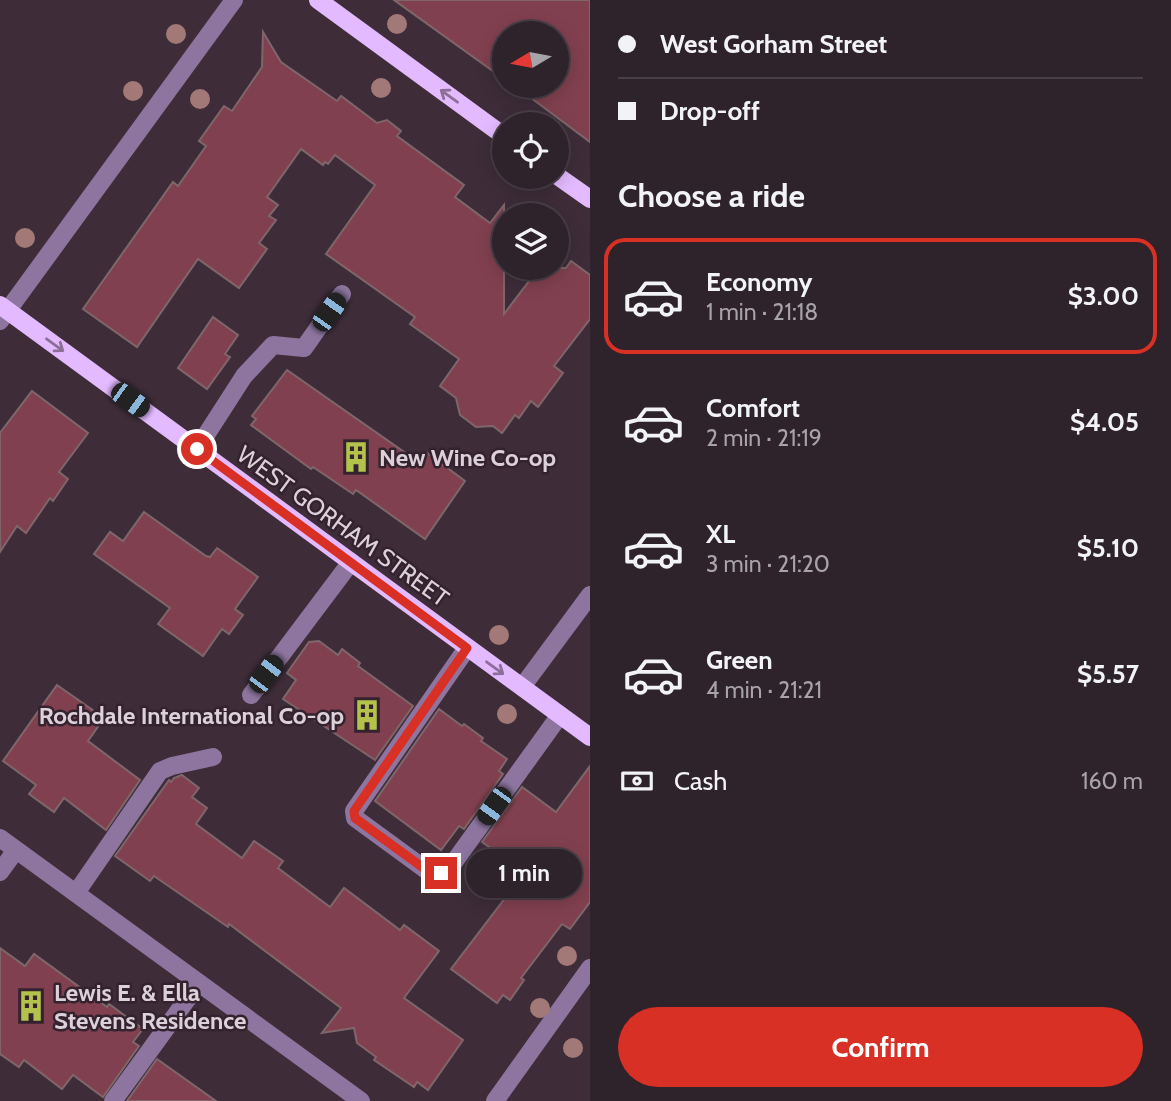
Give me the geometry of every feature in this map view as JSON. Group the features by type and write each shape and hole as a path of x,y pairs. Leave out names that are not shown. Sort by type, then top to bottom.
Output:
{"main road":[{"path":"317,0 492,127"},
{"path":"569,184 590,199"},
{"name":"WEST GORHAM STREET","path":"3,312 197,449 590,737"}],"street":[{"path":"3,312 234,0"},
{"path":"197,449 244,376 274,345 304,348 342,295"},
{"path":"251,695 351,562"},
{"path":"522,687 590,595"},
{"path":"467,648 354,811 355,818 403,855 433,875 449,869 560,716"},
{"path":"76,893 160,771 172,765 213,757"},
{"path":"0,838 361,1101"},
{"path":"0,872 16,850"},
{"path":"495,1101 590,968"},
{"path":"113,1101 198,983"}],"building":[{"path":"394,0 590,0 590,142 569,126 569,112 550,112 531,98 569,98 569,21 492,21 492,70"},
{"path":"263,32 281,62 337,101 341,96 377,123 387,120 401,131 397,136 464,185 455,197 490,223 492,220 492,280 504,280 504,314 530,280 569,280 571,261 590,275 590,319 554,366 563,373 538,407 531,401 519,418 515,415 502,433 493,426 476,427 460,415 456,398 440,386 459,359 410,324 415,317 326,254 375,185 335,155 328,164 325,162 323,165 301,149 267,197 278,205 269,216 276,220 259,243 267,249 239,288 198,259 137,347 83,309 173,182 178,186 206,146 199,141 224,106 232,111 262,67"},
{"path":"213,317 238,335 225,354 230,357 207,389 178,368"},
{"path":"287,370 420,463 427,453 465,481 425,539 356,490 353,494 313,467 311,469 251,425 256,419 252,416"},
{"path":"32,391 88,433 59,472 68,479 53,501 50,498 26,533 17,526 0,552 0,433"},
{"path":"144,512 206,556 210,557 217,548 258,577 235,609 243,615 229,634 222,629 203,656 158,624 170,608 94,554 110,532 123,541"},
{"path":"319,641 338,655 342,649 360,663 358,666 413,706 375,760 283,699 296,680 287,673 309,642"},
{"path":"57,685 104,718 88,741 140,780 106,830 64,798 54,812 29,794 36,785 3,761"},
{"path":"439,709 462,726 464,724 483,738 481,741 507,759 499,771 503,774 464,829 459,826 441,850 375,801"},
{"path":"590,766 590,902 570,929 562,924 521,978 524,980 510,1000 503,995 497,1003 451,969 525,872 482,842 522,787 556,812"},
{"path":"182,775 199,788 192,797 207,808 196,824 242,858 254,841 283,861 278,868 330,907 344,888 400,930 404,925 439,951 404,998 463,1040 428,1090 417,1082 414,1087 374,1060 376,1057 357,1043 354,1028 322,1033 341,1008 229,924 228,927 154,876 150,881 115,856 169,780 171,782"},
{"path":"0,948 25,966 34,954 107,1007 109,1004 143,1029 133,1042 139,1046 103,1097 73,1075 62,1089 24,1060 19,1067 0,1054"},
{"path":"157,1059 216,1101 127,1101"}],"place":[{"name":"New Wine Co-op","path":"356,457"},
{"name":"Rochdale International Co-op","path":"367,715"},
{"name":"Lewis E. & Ella Stevens Residence","path":"31,1006"}],"route":[{"path":"197,449 467,648 356,803 354,811 355,818 403,855 433,875 441,873"}]}
